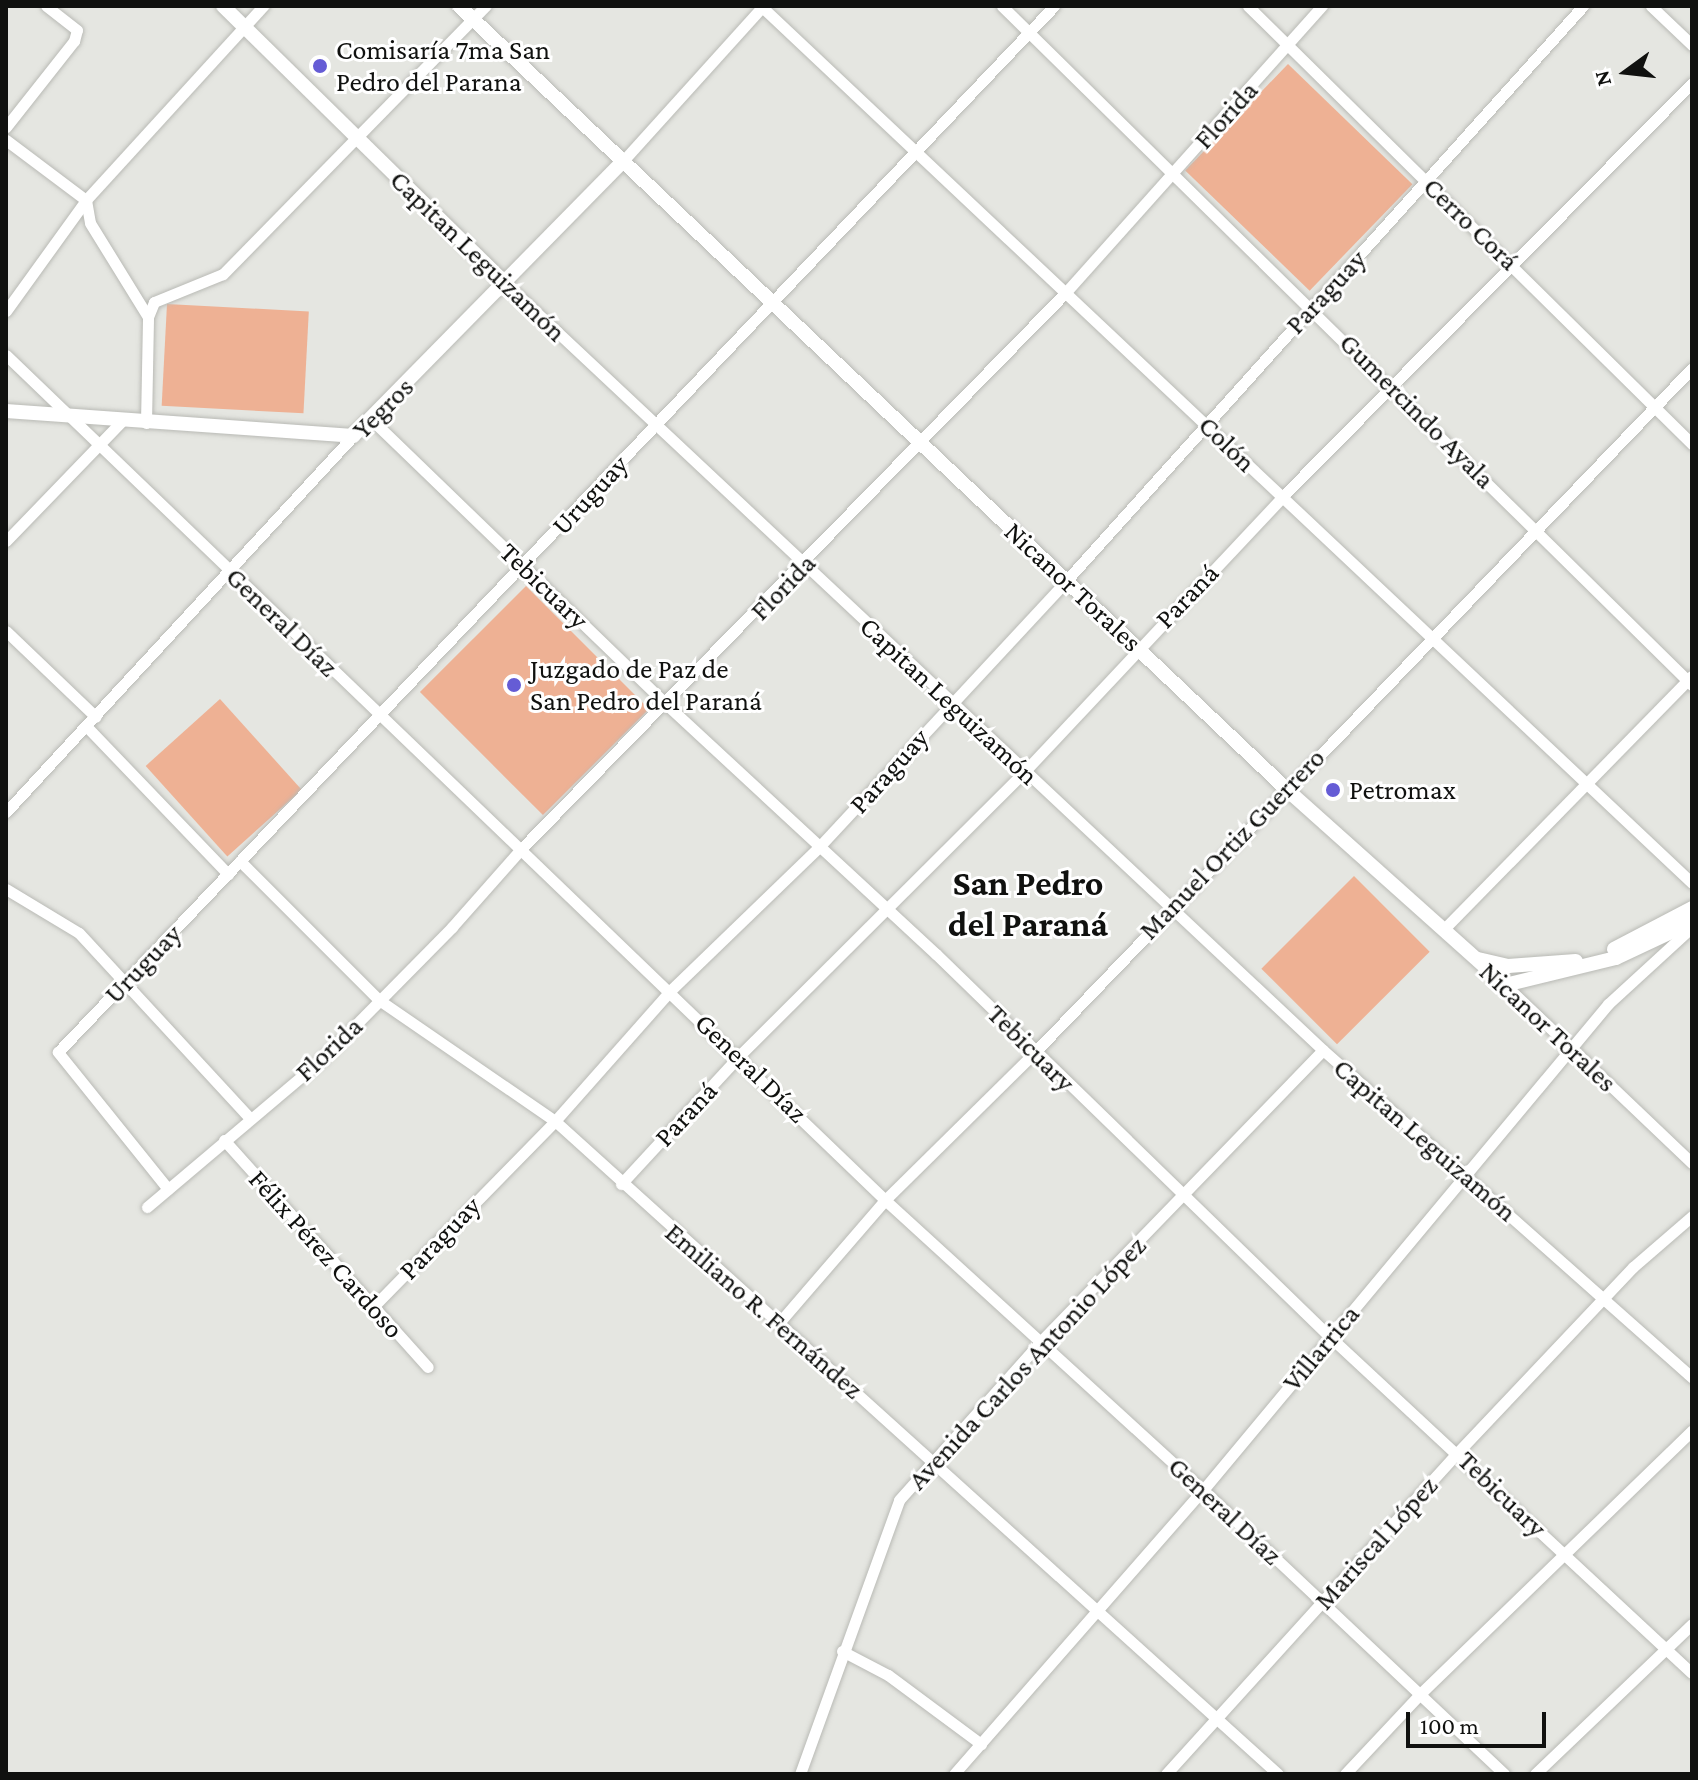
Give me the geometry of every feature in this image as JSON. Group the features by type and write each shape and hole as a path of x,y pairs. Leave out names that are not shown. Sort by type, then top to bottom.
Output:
{"street":[{"path":"6,127 74,41 77,30 46,6"},
{"name":"Capitan Leguizamón","path":"223,6 355,138 803,567 952,702 1323,1050 1692,1378"},
{"path":"6,311 86,200 263,6"},
{"name":"Nicanor Torales","path":"459,6 1285,788 1505,985 1692,1163"},
{"path":"146,423 148,317 154,302 170,291 223,274 485,6"},
{"name":"Colón","path":"762,6 1692,883"},
{"name":"Yegros","path":"6,812 353,436 373,421 622,162 762,6"},
{"name":"Gumercindo Ayala","path":"1002,6 1393,386 1690,681"},
{"name":"Uruguay","path":"168,1189 58,1052 1054,6"},
{"name":"Cerro Corá","path":"1248,6 1657,406 1692,444"},
{"name":"Florida","path":"147,1207 322,1059 521,849 803,567 1066,292 1322,6"},
{"name":"Paraguay","path":"373,1307 555,1121 671,990 819,847 1066,581 1311,307 1429,183 1583,6"},
{"path":"1651,6 1692,45"},
{"name":"Paraná","path":"621,1184 739,1056 1025,771 1137,648 1282,497 1692,83"},
{"path":"6,140 86,200 90,223 148,317"},
{"name":"General Díaz","path":"6,355 378,715 671,990 885,1200 1203,1490 1504,1774"},
{"name":"Manuel Ortiz Guerrero","path":"778,1324 885,1200 1034,1053 1285,788 1692,368"},
{"path":"6,411 353,436"},
{"path":"6,541 122,421"},
{"name":"Tebicuary","path":"373,421 667,705 889,909 1329,1336 1458,1452 1692,1673"},
{"path":"6,631 228,874"},
{"path":"1443,930 1690,681"},
{"name":"Emiliano R. Fernández","path":"240,861 379,1000 555,1121 621,1184 933,1460 1278,1774"},
{"path":"6,889 79,933 127,980 250,1118"},
{"path":"1473,958 1508,966 1580,960 1612,950 1692,908"},
{"name":"Villarrica","path":"1505,985 1616,958 1692,925"},
{"name":"Villarrica","path":"954,1774 1203,1490 1329,1336 1467,1178 1572,1047 1639,971 1692,925"},
{"name":"Avenida Carlos Antonio López","path":"800,1774 899,1500 1041,1341 1323,1050"},
{"name":"Félix Pérez Cardoso","path":"224,1140 428,1367"},
{"name":"Mariscal López","path":"1166,1774 1219,1721 1458,1452 1604,1298 1692,1216"},
{"path":"1345,1774 1420,1694 1567,1555 1692,1430"},
{"path":"1535,1774 1692,1624"},
{"path":"842,1651 888,1675 981,1744"}],"shaded area":[{"path":"1288,64 1412,184 1310,291 1185,170"},
{"path":"167,304 309,311 303,413 162,406"},
{"path":"526,586 649,709 543,815 420,692"},
{"path":"220,699 302,790 227,857 146,766"},
{"path":"1354,876 1430,952 1337,1044 1261,969"}],"place":[{"name":"Comisaría 7ma San Pedro del Parana","path":"320,66"},
{"name":"Juzgado de Paz de San Pedro del Paraná","path":"514,685"},
{"name":"Petromax","path":"1333,790"}],"district":[{"name":"San Pedro del Paraná","path":"1028,904"}]}
